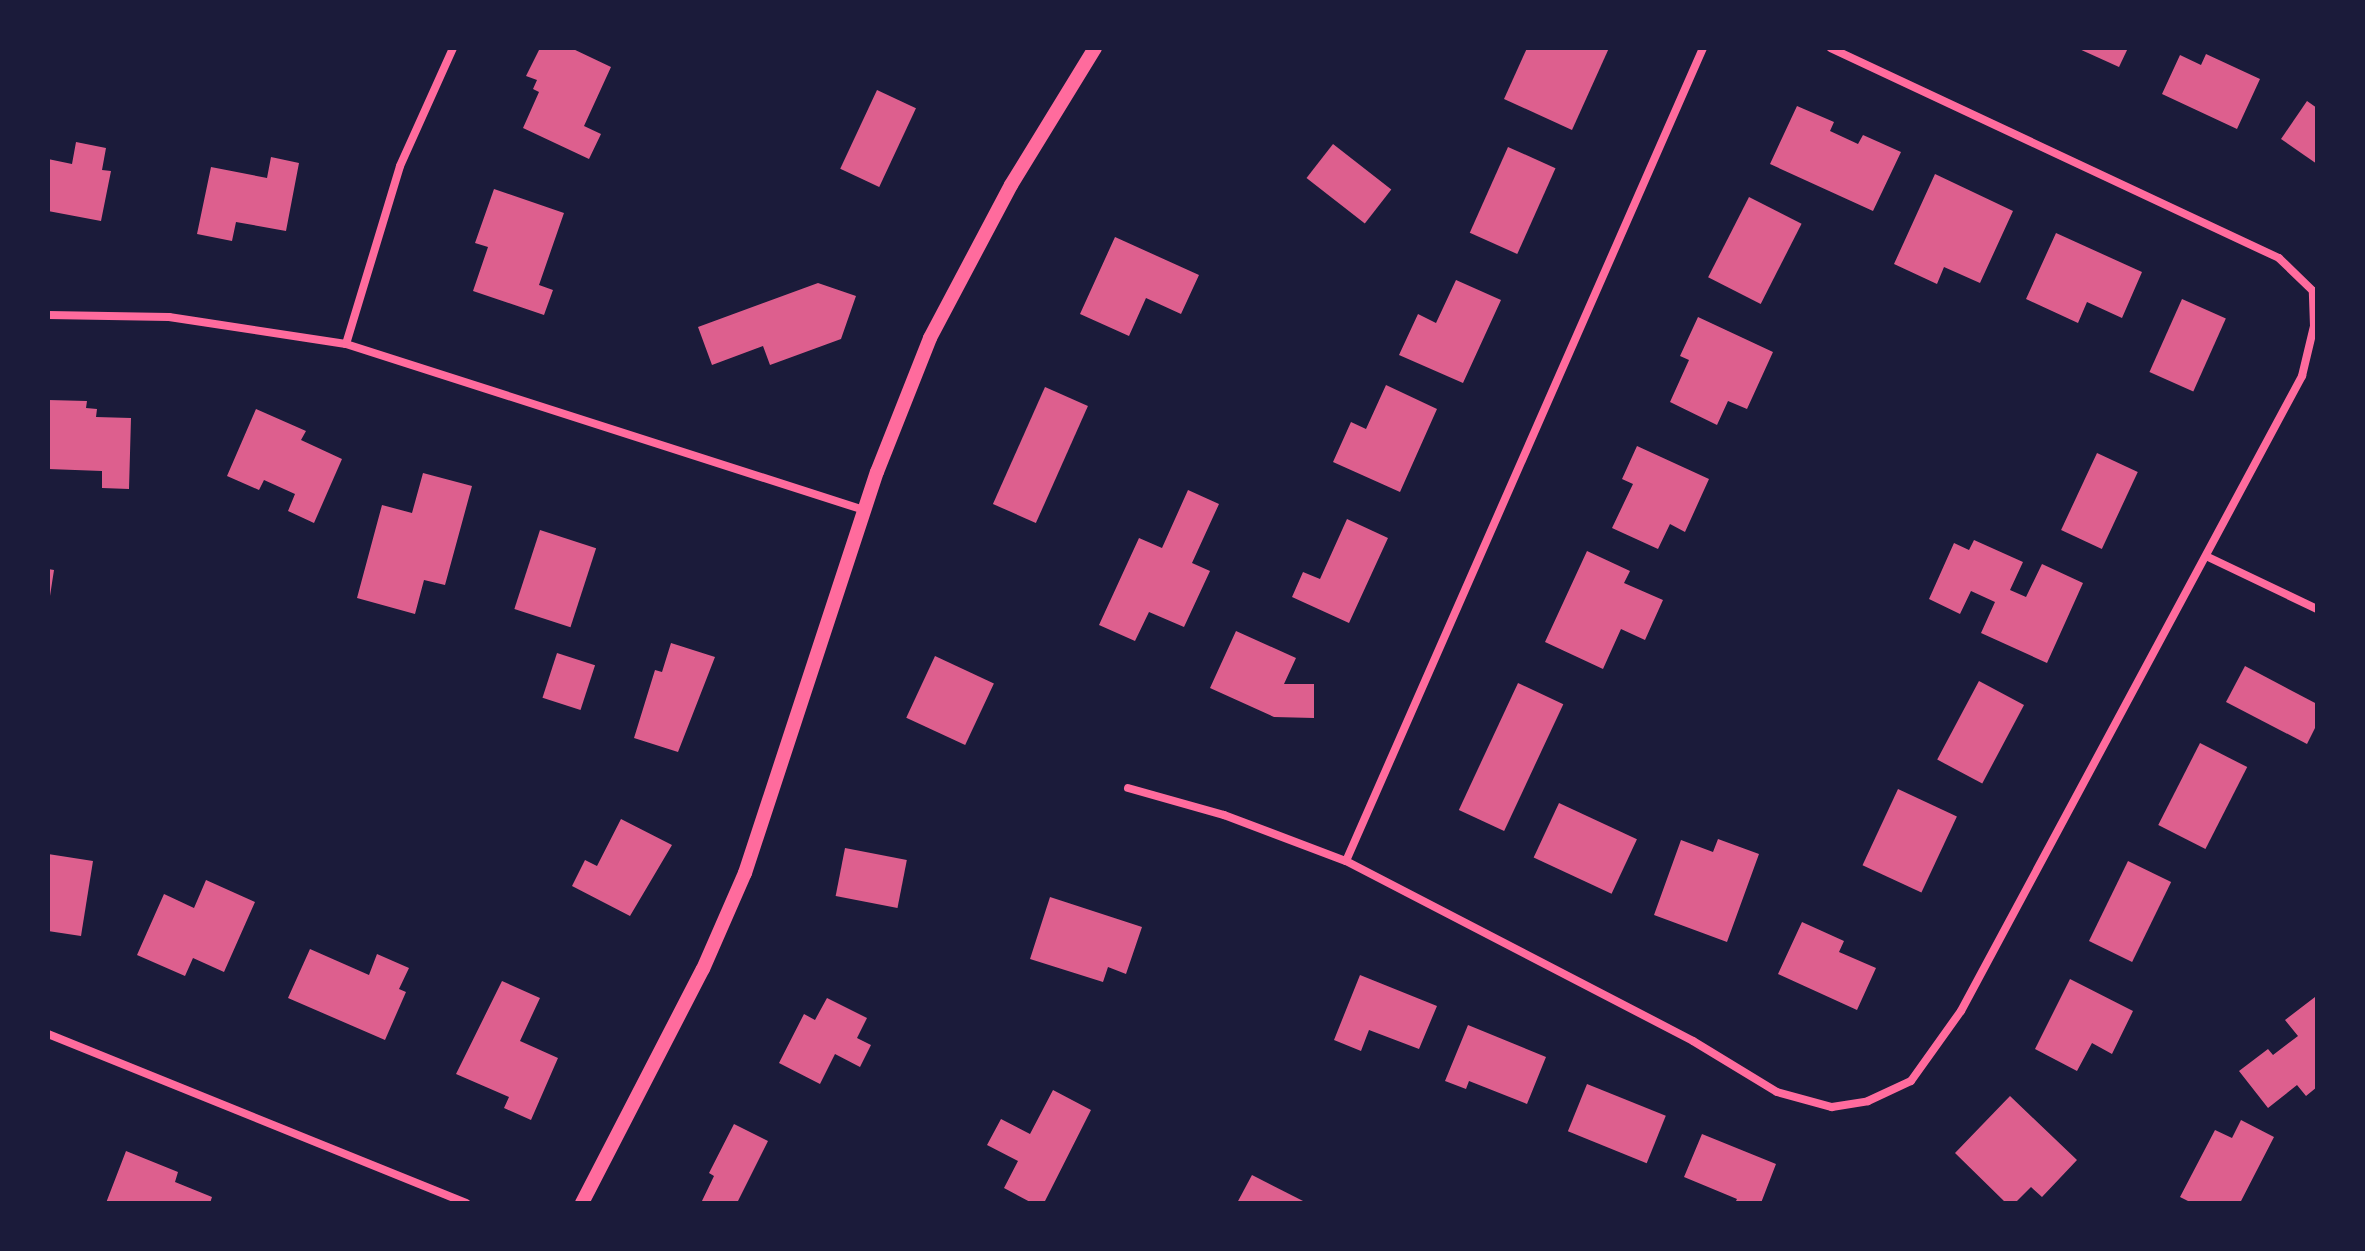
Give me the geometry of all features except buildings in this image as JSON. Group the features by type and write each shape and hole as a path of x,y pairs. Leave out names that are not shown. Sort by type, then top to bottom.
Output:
{"street":[{"path":"346,344 400,166 453,48"},
{"path":"582,1203 691,993 745,873 864,510 942,313 1011,185 1095,48"},
{"path":"1346,861 1703,48"},
{"path":"1128,788 1224,815 1346,861 1693,1041 1777,1092 1832,1107 1868,1101 1911,1081 1961,1011 2208,557 2302,376 2314,326 2313,291 2279,258 1831,48"},
{"path":"48,315 169,317 346,344 864,510"},
{"path":"2208,557 2317,609"},
{"path":"48,1034 466,1203"}]}
